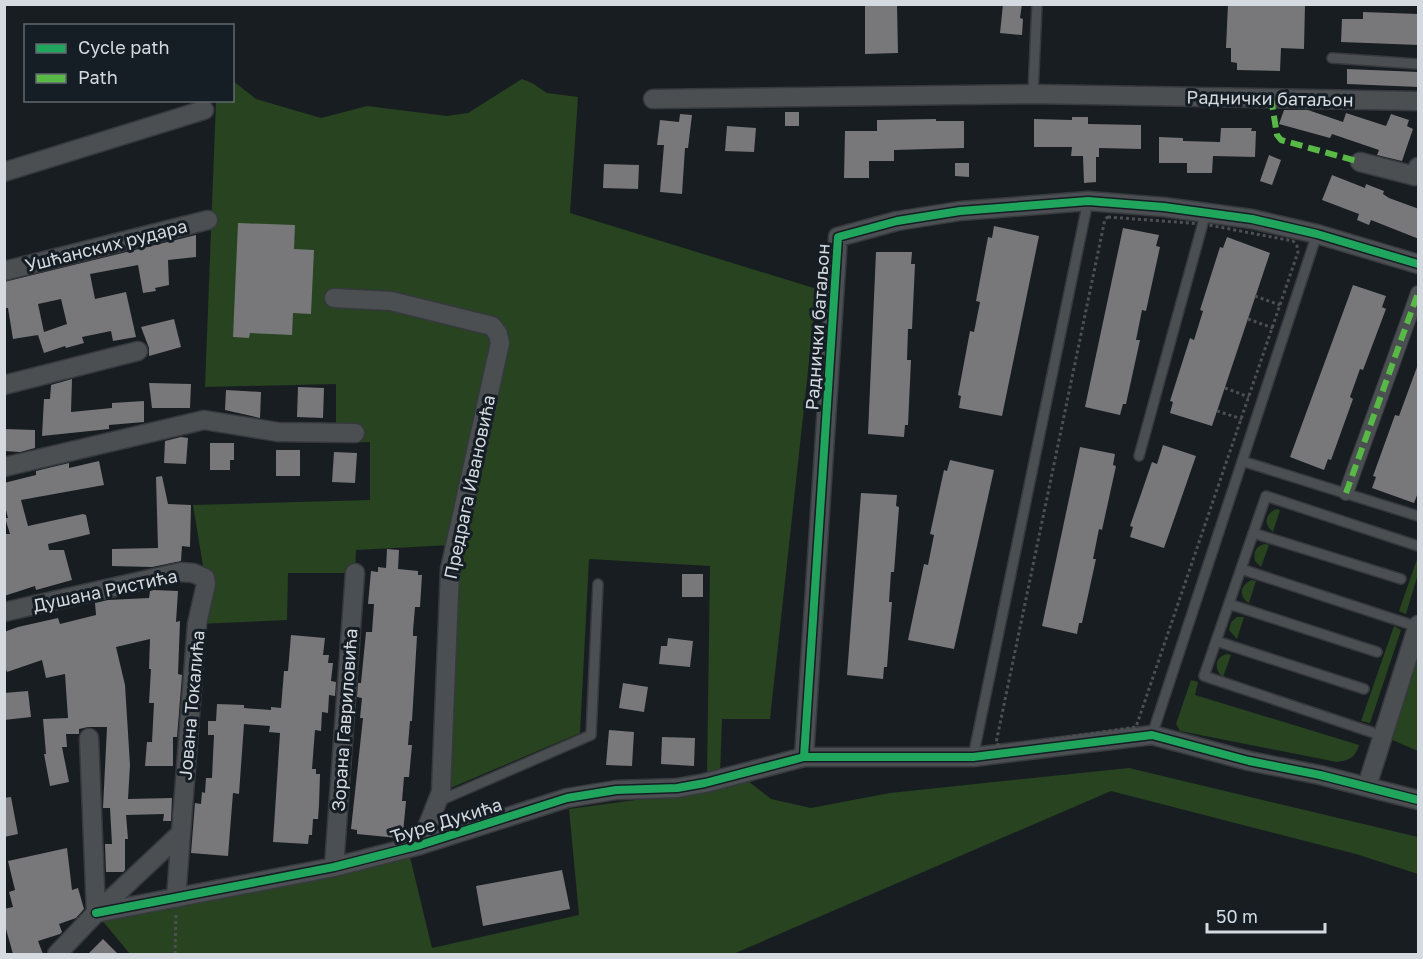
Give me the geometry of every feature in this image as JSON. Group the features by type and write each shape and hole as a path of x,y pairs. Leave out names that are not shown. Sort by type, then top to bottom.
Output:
{"street":[{"name":"Раднички батаљон","path":"653,99 1033,94 1419,101"},
{"path":"4,172 204,110"},
{"path":"1360,162 1415,176 1419,167"},
{"name":"Раднички батаљон","path":"804,757 838,237 897,221 960,211 1088,201 1164,207 1204,218 1252,219 1317,234 1419,264"},
{"name":"Ушћанских рудара","path":"4,271 208,220"},
{"path":"1346,493 1419,292"},
{"name":"Предрага Ивановића","path":"333,298 391,301 492,326 498,334 500,343 450,569 441,792 420,845"},
{"path":"4,385 138,351"},
{"path":"4,467 204,420 278,432 355,433"},
{"name":"Душана Ристића","path":"4,612 181,572 193,573 205,578"},
{"name":"Зорана Гавриловића","path":"333,867 355,573"},
{"name":"Јована Токалића","path":"176,898 197,624 206,584 205,578"},
{"path":"1367,786 1418,626"},
{"path":"1152,735 1249,761 1367,786 1419,800"},
{"name":"Ђуре Дукића","path":"96,914 333,867 420,845 567,798 616,790 677,788 804,757 973,757 1152,735"},
{"path":"89,738 96,914"},
{"path":"57,954 181,833"}],"lane":[{"path":"1033,94 1037,4"},
{"path":"1332,58 1419,64"},
{"path":"973,757 1088,201"},
{"path":"1139,456 1204,218"},
{"path":"1152,735 1317,234"},
{"path":"1242,461 1419,516"},
{"path":"1383,735 1204,676 1266,496 1419,546"},
{"path":"1253,533 1401,579"},
{"path":"1241,568 1418,626"},
{"path":"437,802 591,735 598,584"},
{"path":"1229,604 1377,652"},
{"path":"1216,641 1364,689"}],"path":[{"path":"1108,217 1204,218 1293,241 1298,246 1298,252 1280,305 1136,727 1001,747 996,743 1105,219 1108,217"},
{"path":"1255,296 1280,305"},
{"path":"1248,319 1272,328"},
{"path":"1225,388 1249,397"},
{"path":"1217,411 1242,418"},
{"path":"175,954 176,898"}],"green space":[{"path":"522,79 547,93 578,97 570,213 817,289 770,719 722,719 720,777 707,776 710,566 589,559 580,733 441,792 451,545 356,550 355,573 288,573 287,620 197,624 205,578 193,505 370,500 370,442 336,443 336,384 205,387 216,102 234,102 234,82 256,99 321,118 367,106 447,116 468,113"},
{"path":"1277,509 1280,510 1273,532 1268,526 1267,519 1270,513"},
{"path":"1265,544 1269,545 1261,567 1255,561 1254,555 1257,548"},
{"path":"1418,556 1418,574 1406,614 1399,611"},
{"path":"1252,580 1256,581 1249,603 1243,597 1242,591 1245,585"},
{"path":"1237,617 1244,617 1237,639 1229,630 1231,622"},
{"path":"1418,625 1418,751 1383,736"},
{"path":"1394,626 1401,630 1370,723 1361,721"},
{"path":"1227,654 1231,655 1223,677 1217,664 1220,658"},
{"path":"1191,680 1198,682 1195,695 1359,745 1356,753 1351,758 1337,762 1180,731 1176,724"},
{"path":"1129,768 1418,837 1418,874 1356,854 1111,791 733,954 130,954 96,913 410,857 432,948 579,915 569,809 694,792 748,781 771,799 811,808 890,793"}],"building":[{"path":"865,4 897,4 898,53 865,54"},
{"path":"1003,4 1022,4 1020,18 1023,19 1022,35 1000,33"},
{"path":"1228,4 1305,4 1304,49 1281,48 1280,71 1237,70 1237,63 1231,62 1231,48 1226,48"},
{"path":"1363,12 1419,14 1419,45 1341,42 1342,19 1363,19"},
{"path":"1347,69 1419,72 1419,87 1347,84"},
{"path":"1284,110 1308,110 1343,122 1346,113 1386,126 1391,114 1409,120 1407,126 1413,129 1402,161 1377,155 1379,150 1332,134 1330,138 1279,124"},
{"path":"785,112 799,112 799,126 785,126"},
{"path":"680,114 692,115 688,148 685,148 682,194 660,192 664,145 657,145 660,120 679,122"},
{"path":"1072,117 1088,117 1088,124 1141,125 1141,149 1099,148 1099,157 1096,157 1096,182 1084,183 1083,156 1071,156 1072,147 1034,147 1034,119 1072,120"},
{"path":"936,119 936,121 964,121 964,148 894,150 894,161 869,161 869,178 844,178 845,131 877,131 877,120"},
{"path":"727,126 756,128 754,152 725,151"},
{"path":"1221,128 1252,128 1251,131 1256,131 1255,157 1213,156 1212,173 1187,173 1187,163 1159,163 1159,137 1183,138 1183,141 1220,142"},
{"path":"1269,155 1281,160 1272,185 1260,181"},
{"path":"955,163 969,163 969,177 955,176"},
{"path":"604,164 639,165 638,189 603,188"},
{"path":"1332,175 1365,188 1366,184 1384,191 1383,194 1389,198 1419,209 1419,239 1371,220 1369,225 1357,220 1359,214 1322,200"},
{"path":"238,223 295,225 294,249 314,250 311,314 293,313 292,335 250,333 249,338 233,337"},
{"path":"994,226 1039,236 1002,416 959,408 961,396 958,395 970,331 974,332 980,302 976,301 988,237 992,238"},
{"path":"1123,228 1159,235 1156,246 1160,247 1146,311 1142,310 1136,340 1140,340 1126,404 1123,404 1120,415 1085,407"},
{"path":"196,235 196,257 168,260 169,285 155,288 156,291 143,293 138,265 90,274 95,299 126,292 136,337 113,341 111,331 82,337 84,343 44,353 38,335 13,339 8,308 4,308 4,282","holes":["61,299 67,324 44,332 38,304"]},
{"path":"1227,237 1270,253 1212,426 1170,413 1173,402 1170,401 1190,338 1194,340 1203,311 1200,310 1220,247 1223,248"},
{"path":"876,252 912,252 911,264 915,264 912,329 908,329 907,360 911,360 908,425 905,425 904,437 868,434"},
{"path":"1353,285 1386,296 1382,307 1386,309 1363,370 1360,369 1350,397 1353,399 1331,460 1328,459 1324,470 1290,457"},
{"path":"174,319 181,347 149,356 149,348 141,327"},
{"path":"1417,367 1419,367 1419,490 1414,503 1372,488 1376,477 1373,476 1395,415 1399,416"},
{"path":"72,379 71,412 112,408 112,403 144,401 144,422 109,425 109,429 42,436 44,399 50,399 51,385"},
{"path":"149,383 191,384 190,408 152,408"},
{"path":"298,387 324,388 323,418 297,417"},
{"path":"226,390 261,392 260,418 225,410"},
{"path":"4,429 35,430 35,448 20,452 4,451"},
{"path":"181,437 188,438 186,464 164,463 165,441"},
{"path":"210,443 234,443 234,460 230,460 230,470 210,470"},
{"path":"1163,445 1196,456 1164,548 1130,537 1133,527 1130,526 1152,462 1157,464"},
{"path":"1080,447 1115,454 1113,465 1116,466 1102,530 1099,529 1093,559 1096,559 1082,623 1079,623 1077,634 1042,626"},
{"path":"276,450 300,450 300,476 276,476"},
{"path":"334,452 357,453 355,483 332,482"},
{"path":"950,460 994,470 954,649 908,640 924,564 928,565 934,535 930,534 944,470 947,471"},
{"path":"99,461 104,485 21,500 28,526 86,515 90,534 48,544 49,550 64,550 72,580 36,590 35,586 4,596 4,534 10,534 5,518 8,518 4,502 4,483 36,475 36,471 69,463 69,468"},
{"path":"162,476 168,504 191,505 190,547 182,546 181,561 152,567 112,566 112,549 158,548 156,477"},
{"path":"861,493 897,495 896,506 899,507 894,572 891,572 889,602 892,602 887,667 884,667 883,679 847,675"},
{"path":"387,549 399,550 398,569 418,571 418,575 422,575 420,607 415,607 413,631 413,636 417,636 412,721 410,721 408,745 412,745 409,777 404,777 402,801 406,801 403,833 398,832 398,838 357,834 357,830 351,829 363,718 360,718 362,698 357,697 358,683 361,683 366,632 372,632 374,604 368,604 371,571 378,572 378,567 386,568"},
{"path":"682,574 703,574 703,597 682,597"},
{"path":"150,591 178,591 176,622 180,621 178,674 182,675 177,737 173,737 173,766 145,766 147,742 152,742 154,703 149,703 150,639 116,647 125,685 130,765 128,799 172,798 171,821 163,821 164,814 126,815 128,839 125,839 125,870 106,872 105,844 112,844 110,808 103,808 107,727 88,727 79,729 79,734 66,734 67,747 62,747 69,782 50,786 44,754 46,754 43,719 68,718 65,674 46,678 42,660 7,672 4,664 4,632 58,618 60,624 96,615 95,603 149,598"},
{"path":"291,635 325,638 323,655 329,655 328,663 333,663 331,681 336,682 335,696 329,695 328,713 322,712 321,731 315,730 312,769 316,769 316,774 320,774 319,805 318,819 313,819 312,835 309,835 308,844 273,842 280,733 269,732 270,726 244,724 239,794 233,793 228,856 191,853 195,803 201,804 202,792 205,793 206,778 212,778 214,735 208,735 208,721 216,721 217,704 244,705 244,708 271,710 271,707 281,708 284,671 288,671"},
{"path":"668,638 693,641 690,667 659,664 661,646 667,646"},
{"path":"623,683 648,687 644,712 619,708"},
{"path":"28,691 31,717 4,720 4,693"},
{"path":"609,730 634,732 632,766 606,765"},
{"path":"662,737 695,738 694,766 661,764"},
{"path":"11,797 18,834 4,837 4,798"},
{"path":"67,848 72,890 78,888 84,909 76,918 59,924 62,932 60,934 38,941 43,954 13,954 4,922 4,909 13,907 9,892 15,890 8,861"},
{"path":"562,870 570,909 483,926 476,886"},
{"path":"103,939 118,954 88,954"}],"marked path":[{"path":"1271,98 1277,135 1281,140 1360,162"},
{"path":"1346,493 1418,293"}],"cycle path":[{"path":"804,757 838,237 897,221 960,211 1088,201 1164,207 1252,219 1317,234 1418,264"},
{"path":"96,913 334,867 420,845 567,798 616,790 677,788 804,757 973,757 1152,735 1249,761 1320,775 1418,800"}]}
